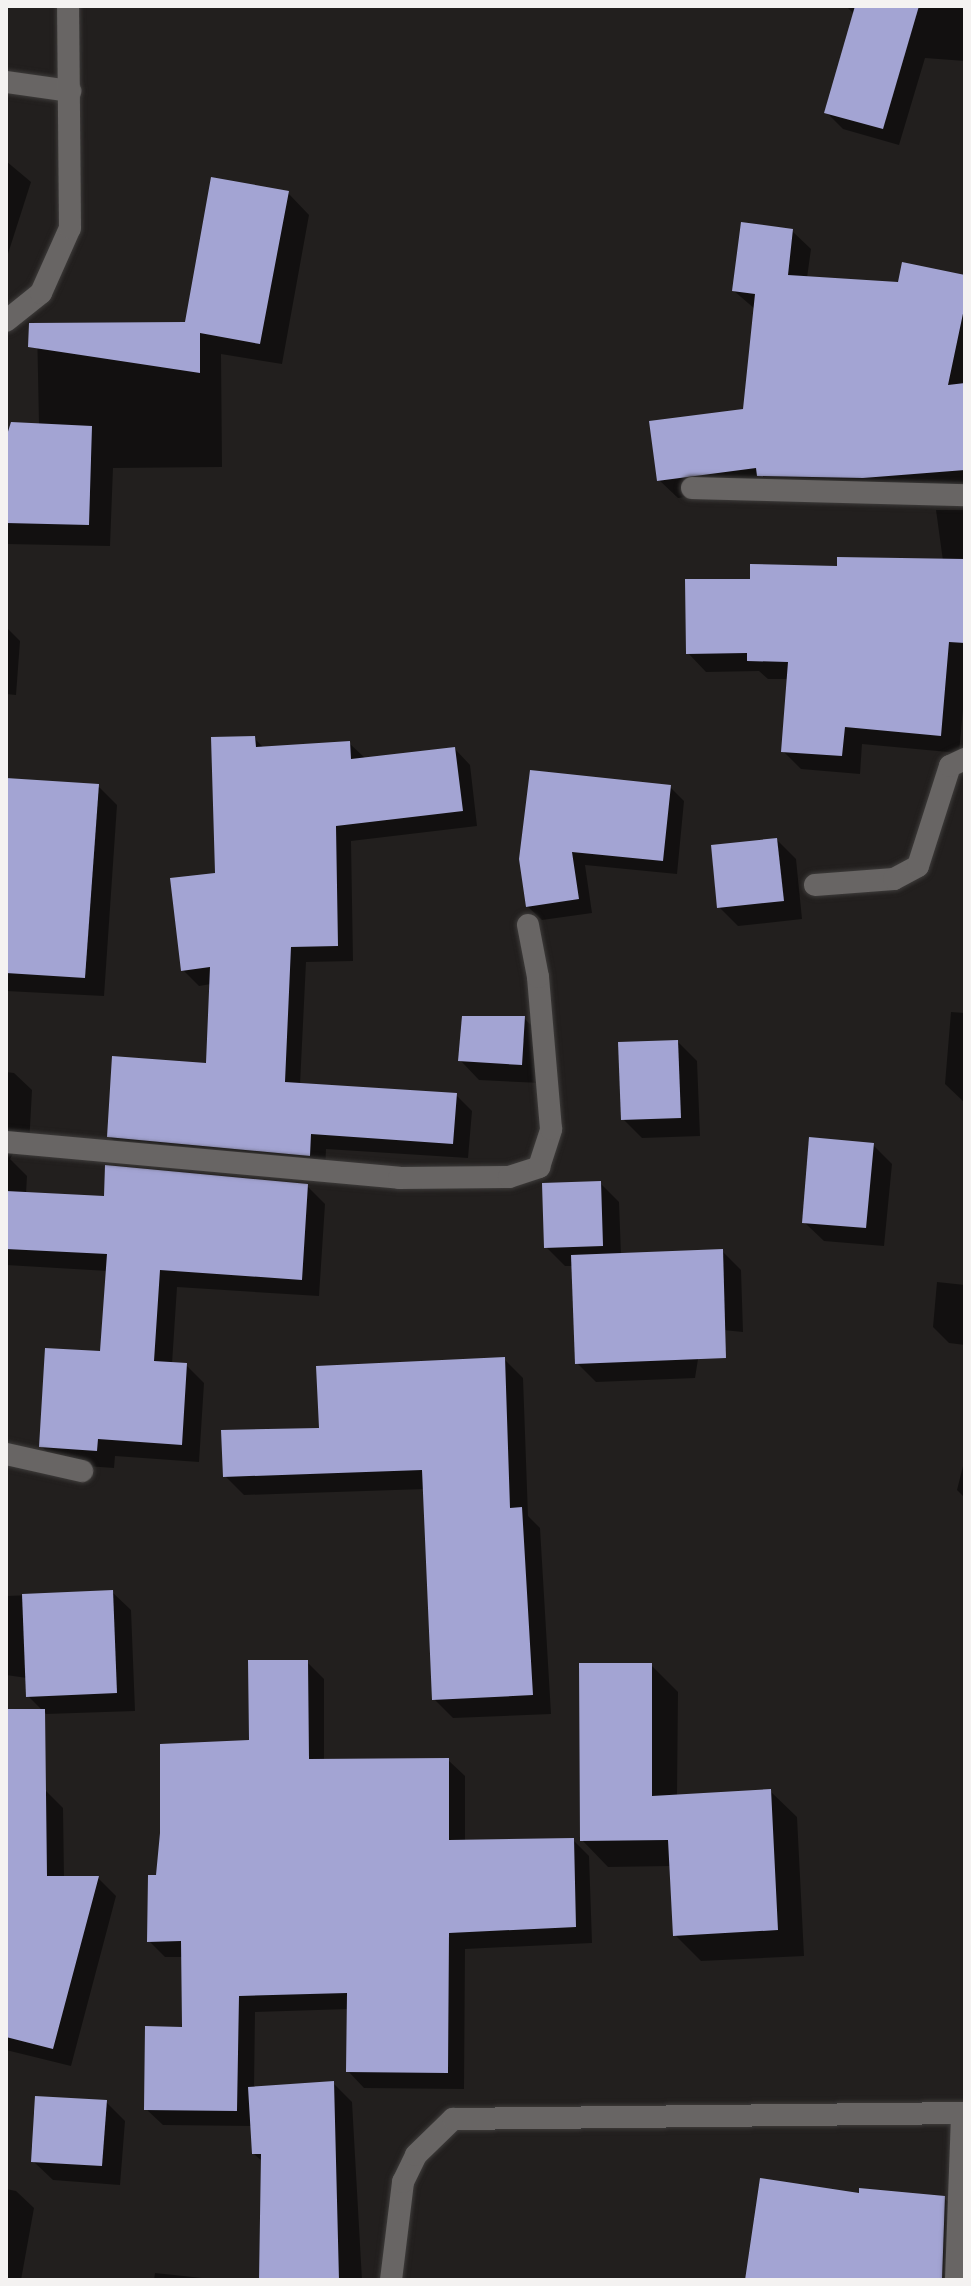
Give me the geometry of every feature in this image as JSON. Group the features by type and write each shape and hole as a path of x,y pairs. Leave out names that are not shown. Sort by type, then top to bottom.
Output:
{"street":[{"path":"6,321 41,293 70,228 68,6"},
{"path":"6,82 70,91"},
{"path":"692,488 965,495"},
{"path":"815,885 894,879 918,866 950,766 965,759"},
{"path":"6,1142 399,1178 509,1177 539,1167 551,1129 538,977 528,925"},
{"path":"6,1454 82,1471"},
{"path":"391,2280 403,2182 416,2155 453,2119 963,2113 956,2280"}],"building":[{"path":"855,6 919,6 883,129 824,113"},
{"path":"211,177 289,191 260,344 200,333 200,373 28,347 29,323 185,322"},
{"path":"741,222 793,229 788,275 898,282 902,262 965,275 965,304 948,385 965,383 965,470 863,478 757,476 756,468 657,481 649,421 743,409 755,294 732,291"},
{"path":"11,422 92,426 89,525 6,523 6,438"},
{"path":"837,557 965,559 965,643 949,642 941,736 845,727 842,756 781,752 788,662 747,661 747,653 686,654 685,579 750,579 750,564 837,566"},
{"path":"255,736 256,747 350,741 351,759 455,747 463,811 336,826 338,946 291,947 285,1082 457,1093 453,1144 311,1134 310,1156 107,1137 112,1056 206,1063 210,967 181,971 170,878 215,873 211,737"},
{"path":"530,770 671,785 663,861 572,852 579,899 526,907 519,859"},
{"path":"6,778 99,784 85,978 6,973"},
{"path":"777,838 784,901 717,908 711,845"},
{"path":"462,1016 525,1016 522,1065 458,1061"},
{"path":"678,1040 681,1118 621,1120 618,1042"},
{"path":"809,1137 874,1143 866,1228 802,1223"},
{"path":"105,1165 308,1184 302,1280 160,1270 154,1361 187,1363 182,1445 98,1439 97,1451 39,1447 45,1348 100,1351 107,1254 6,1249 6,1191 104,1196"},
{"path":"601,1181 603,1246 544,1248 542,1183"},
{"path":"723,1249 726,1358 575,1364 571,1255"},
{"path":"505,1357 510,1508 522,1507 533,1695 432,1700 422,1470 223,1477 221,1430 319,1428 316,1366"},
{"path":"113,1590 117,1693 26,1697 22,1594"},
{"path":"248,1660 308,1660 309,1759 449,1758 449,1840 574,1838 576,1927 449,1933 448,2073 346,2072 347,1993 239,1996 237,2111 144,2110 145,2026 182,2027 181,1941 147,1942 148,1875 156,1875 160,1833 160,1744 249,1740"},
{"path":"579,1663 652,1663 652,1796 771,1789 778,1930 673,1936 668,1840 580,1841"},
{"path":"6,1709 45,1709 47,1876 99,1876 53,2049 6,2037"},
{"path":"334,2081 339,2280 259,2280 261,2154 252,2154 248,2087"},
{"path":"35,2096 107,2100 102,2166 31,2162"},
{"path":"760,2178 859,2193 859,2188 945,2196 942,2280 745,2280"}]}
